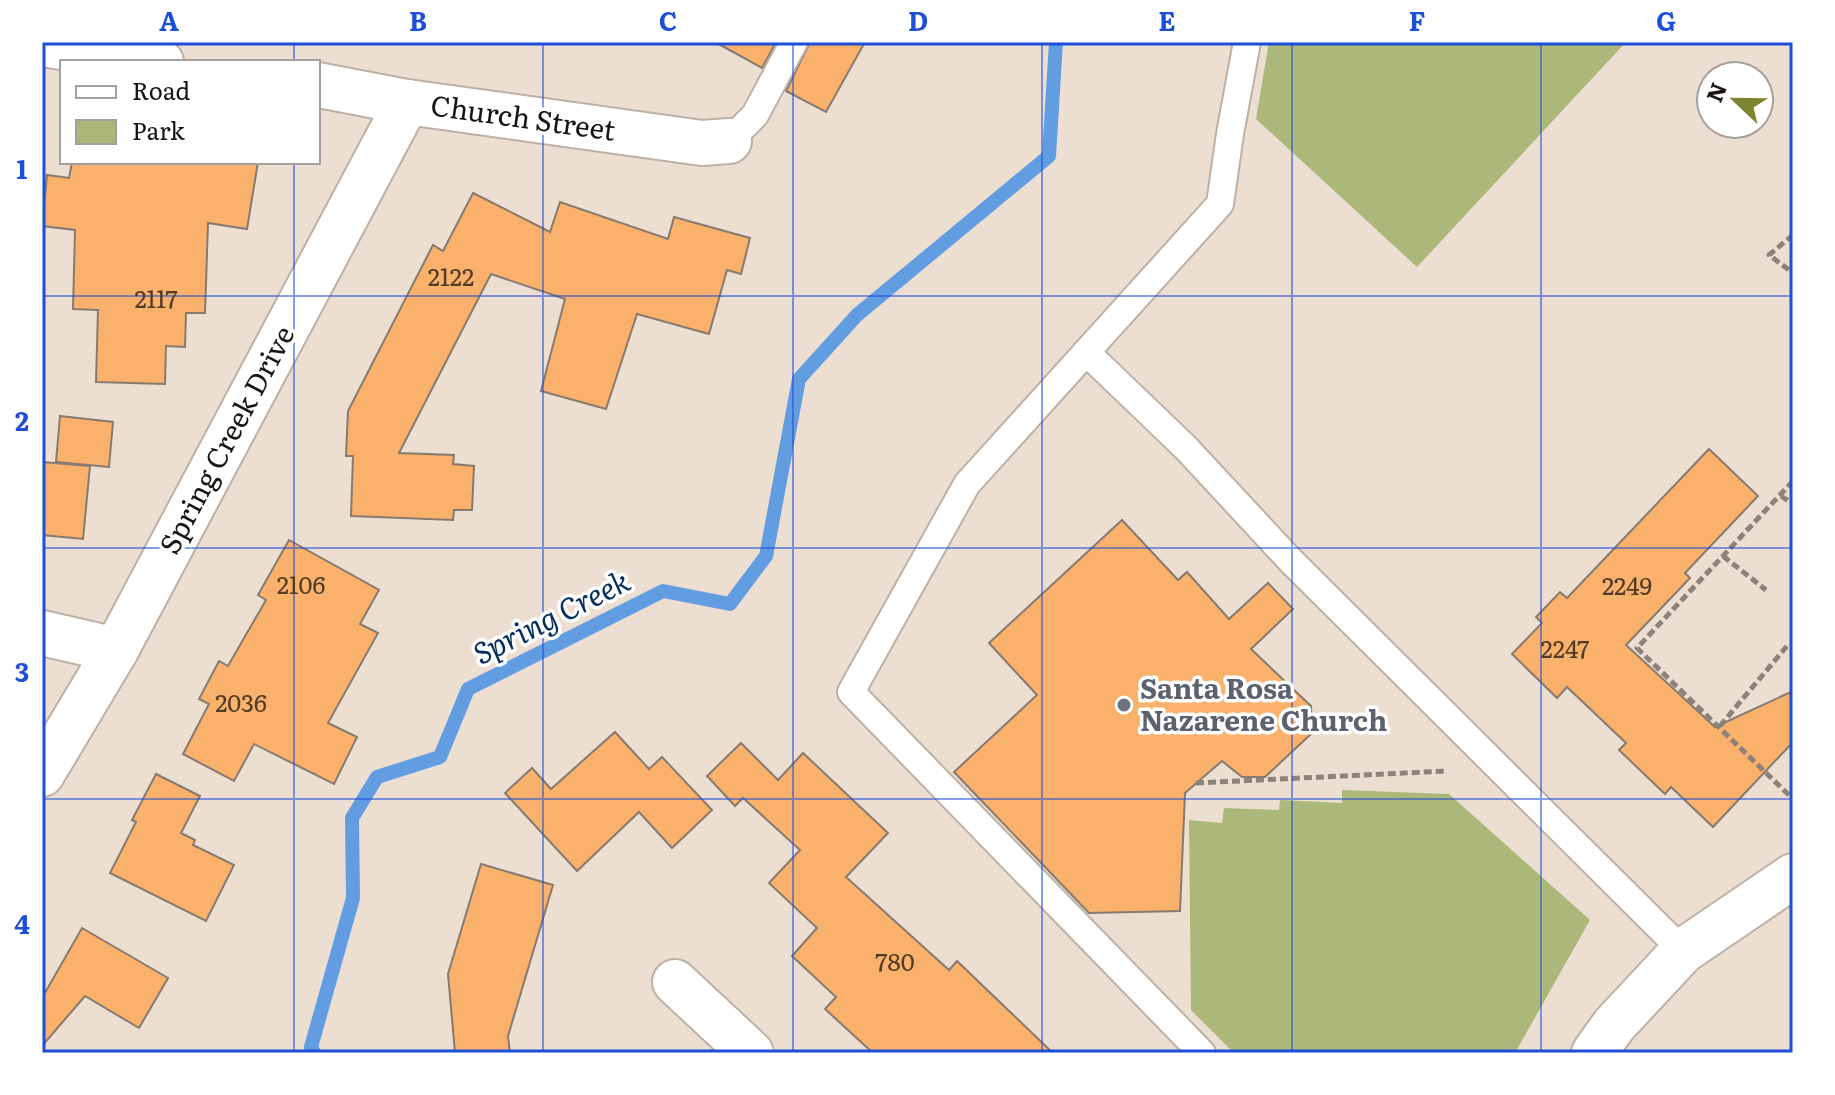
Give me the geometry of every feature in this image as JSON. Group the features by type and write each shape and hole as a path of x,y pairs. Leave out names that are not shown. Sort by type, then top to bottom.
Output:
{"street":[{"path":"42,44 148,60"},
{"name":"Church Street","path":"320,85 407,102 702,143 729,141"},
{"name":"Spring Creek Drive","path":"42,774 116,650 407,102"},
{"path":"42,633 116,650"},
{"path":"1594,1053 1614,1025 1683,951 1793,876"},
{"path":"675,982 751,1053"}],"lane":[{"path":"729,141 755,115 794,42"},
{"path":"1202,1053 851,692 967,484 1220,204 1247,42"},
{"path":"1086,352 1186,448 1290,560 1683,951"}],"path":[{"path":"1793,235 1769,255 1793,273"},
{"path":"1793,481 1637,648 1793,799"},
{"path":"1781,496 1793,504"},
{"path":"1723,556 1766,590"},
{"path":"1720,726 1787,646"},
{"path":"1196,783 1500,768"}],"green space":[{"path":"1269,42 1626,42 1417,267 1256,119"},
{"path":"1342,790 1449,794 1590,920 1515,1053 1234,1053 1191,1010 1189,820 1222,823 1224,808 1279,810 1280,800 1342,803"}],"building":[{"path":"715,42 776,42 762,68"},
{"path":"810,42 865,42 826,112 786,91"},
{"path":"72,164 258,164 247,229 208,223 205,313 186,313 185,347 166,346 165,384 96,382 98,310 73,309 75,230 42,226 47,175 69,178"},
{"path":"473,193 550,232 560,202 668,239 674,217 750,238 741,274 727,270 709,334 637,314 606,409 541,391 565,299 491,274 399,453 454,455 453,464 474,466 472,510 454,510 453,520 351,516 353,456 346,456 348,411 433,245 443,251"},
{"path":"60,416 113,422 109,467 56,462"},
{"path":"1709,449 1758,496 1685,573 1690,578 1626,645 1715,727 1793,691 1793,742 1713,827 1671,787 1665,794 1619,750 1626,743 1567,687 1557,698 1512,654 1542,623 1536,617 1560,592 1567,598"},
{"path":"42,462 90,466 83,539 42,535"},
{"path":"1122,520 1178,580 1187,572 1229,619 1268,583 1293,609 1251,649 1311,706 1312,733 1265,777 1242,777 1222,761 1185,793 1180,911 1089,913 954,772 1037,695 989,643"},
{"path":"289,540 379,590 360,624 378,633 328,723 357,737 334,784 254,744 234,781 183,754 209,704 199,699 219,661 228,666 266,600 258,595"},
{"path":"615,732 649,769 662,757 712,810 672,848 639,812 577,871 505,793 532,768 551,789"},
{"path":"741,743 778,780 803,753 888,833 846,877 949,970 957,961 1053,1053 873,1053 825,1009 836,997 792,956 817,928 769,883 800,850 743,798 735,806 707,776"},
{"path":"156,774 200,796 181,833 195,840 193,845 234,865 206,921 110,873"},
{"path":"481,864 553,885 508,1036 510,1053 455,1053 448,974"},
{"path":"82,928 168,978 139,1028 85,996 42,1046 42,998"}],"waterway":[{"name":"Spring Creek","path":"314,1053 311,1047 353,898 352,818 377,777 440,757 468,689 663,591 730,604 766,556 799,379 857,315 1049,156 1056,42"}],"place":[{"name":"Santa Rosa Nazarene Church","path":"1124,705"}]}
